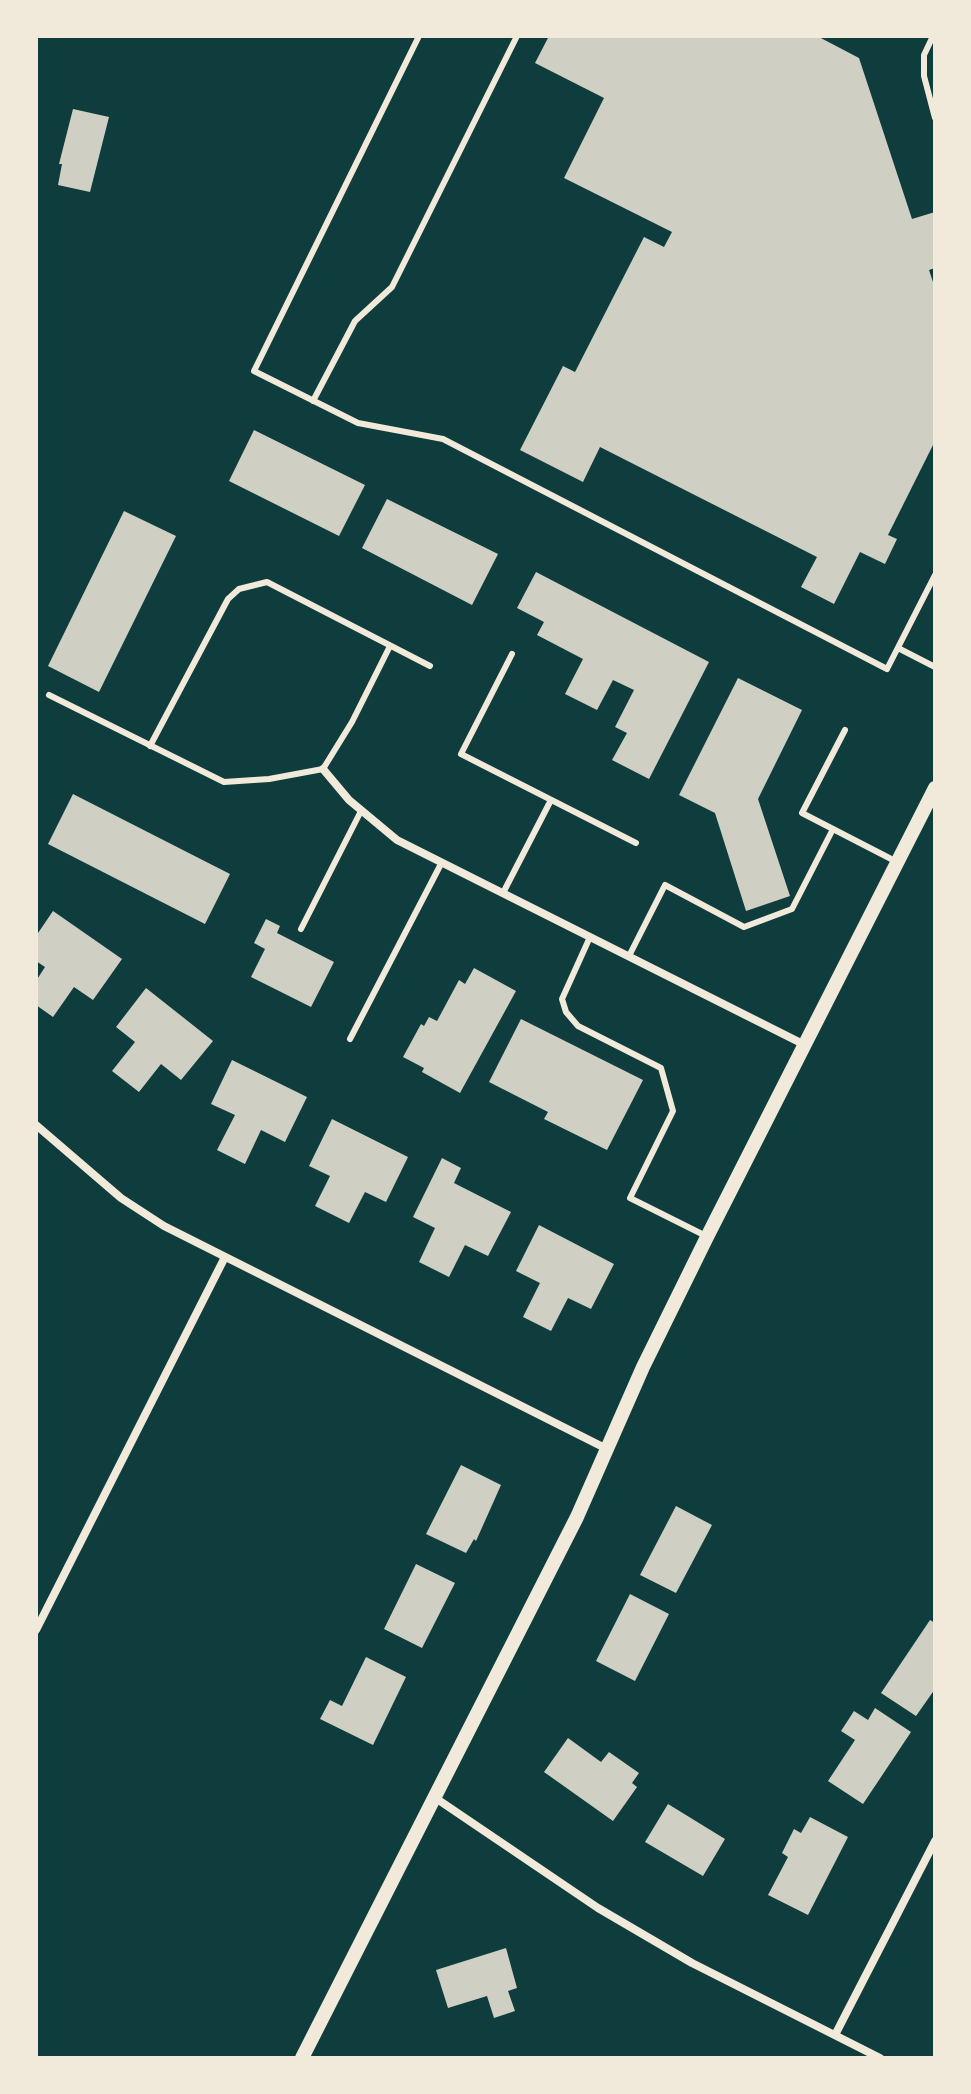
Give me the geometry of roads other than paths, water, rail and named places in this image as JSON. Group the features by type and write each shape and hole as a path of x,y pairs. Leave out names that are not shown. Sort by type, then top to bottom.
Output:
{"street":[{"path":"323,769 361,811 397,840 805,1045"},
{"path":"302,2058 577,1517 707,1237 935,788"},
{"path":"36,1125 121,1198 164,1226 607,1449"},
{"path":"36,1630 225,1257"},
{"path":"434,1797 598,1908 692,1963 880,2058"},
{"path":"835,2035 935,1841"}],"lane":[{"path":"419,36 254,371 358,423 443,439 887,669 935,575"},
{"path":"313,401 355,321 392,287 517,36"},
{"path":"933,36 924,55 924,76 935,118"},
{"path":"150,746 228,599 239,589 267,582 430,666"},
{"path":"49,695 224,782 269,779 323,769 352,722 390,646"},
{"path":"898,648 935,667"},
{"path":"512,654 461,754 636,843"},
{"path":"845,730 802,813 897,862"},
{"path":"503,893 551,800"},
{"path":"301,929 361,811"},
{"path":"629,956 665,885 744,927 792,909 833,829"},
{"path":"350,1039 442,862"},
{"path":"590,937 562,999 566,1012 578,1026 661,1068 673,1111 630,1198 707,1237"}]}
